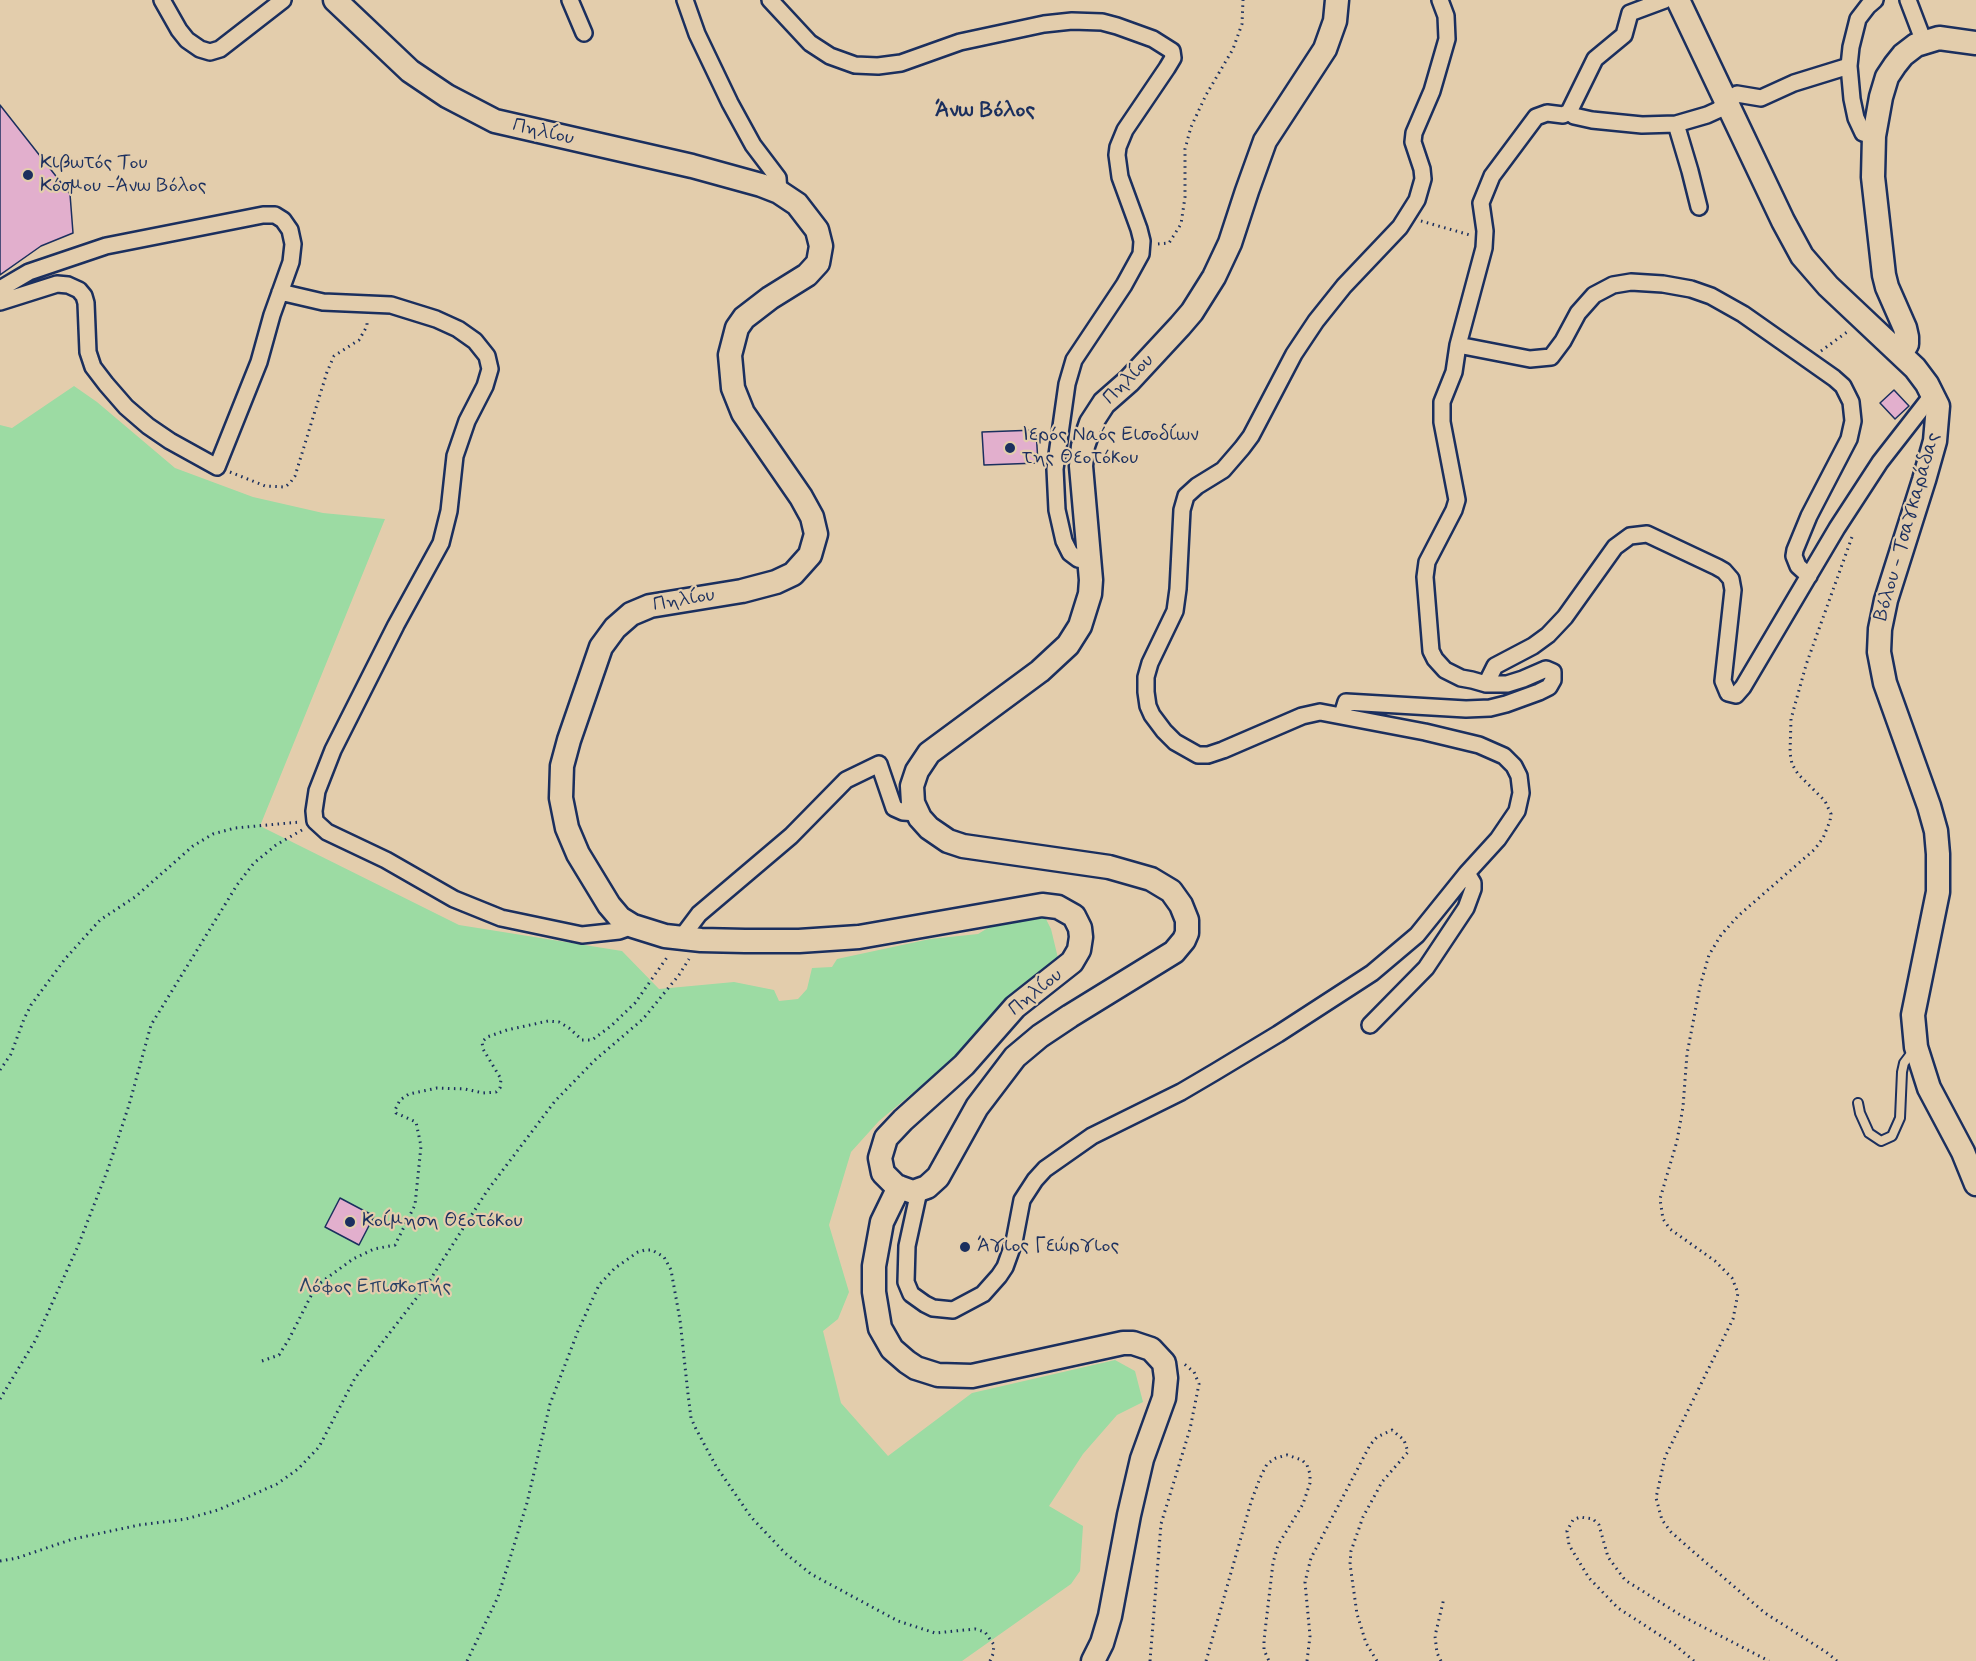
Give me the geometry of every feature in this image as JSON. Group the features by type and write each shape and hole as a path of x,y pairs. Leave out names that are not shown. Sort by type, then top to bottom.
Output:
{"main road":[{"name":"Πηλίου","path":"335,0 410,71 447,96 495,121 715,172 779,192 797,204 819,235 821,252 818,263 807,275 754,309 740,323 732,346 731,377 743,413 809,510 815,527 814,542 805,563 787,577 742,591 650,606 622,622 601,647 566,751 561,776 561,798 567,828 588,872 609,905 620,918 650,932 691,939 799,941 859,937 1042,905 1058,907 1074,916 1080,928 1081,937 1079,950 1072,962 1015,1007 964,1065 884,1142 879,1162 885,1177 909,1189 935,1180 977,1107 1015,1057 1040,1035 1174,952 1184,940 1188,927 1177,899 1171,891 1151,879 1109,867 955,844 929,828 917,813 912,798 912,786 917,771 929,753 1040,671 1073,638 1083,619 1090,594 1081,466 1083,446 1091,423 1104,403 1129,381 1186,319 1214,277 1230,243 1265,141 1325,49 1335,21 1337,0"},
{"name":"Βόλου - Τσαγκαράδας","path":"1678,0 1793,242 1814,272 1901,354 1927,384 1938,406 1935,441 1886,600 1879,644 1881,671 1936,831 1938,892 1913,1014 1916,1047 1929,1088 1963,1152 1976,1184"},
{"path":"1901,354 1907,344 1907,338 1884,275 1873,177 1874,136 1881,96 1887,77 1903,55 1924,42 1939,38 1976,43"},
{"path":"909,1189 882,1222 874,1266 874,1292 880,1328 892,1349 907,1362 938,1375 972,1376 1123,1343 1133,1343 1151,1349 1164,1363 1166,1378 1164,1398 1142,1459 1110,1616 1094,1661"}],"street":[{"path":"162,0 187,40 200,49 210,52 220,49 283,0"},
{"path":"570,0 584,33"},
{"path":"685,0 697,34 730,103 753,145 778,178 779,192"},
{"path":"770,0 795,29 815,47 843,62 855,65 878,66 901,63 960,42 1059,21 1102,22 1162,43 1172,51 1173,58 1120,139 1117,155 1120,177 1142,241 1138,261 1080,351 1071,368 1067,384 1055,469 1056,504 1066,547 1073,556 1089,561"},
{"path":"909,1189 906,1282 911,1294 925,1304 933,1308 953,1310 983,1293 1005,1267 1014,1242 1022,1200 1035,1179 1046,1168 1092,1136 1215,1072 1372,973 1417,935 1498,839 1517,811 1521,793 1519,776 1514,766 1504,756 1479,745 1326,712 1311,713 1223,750 1208,755 1198,755 1175,742 1156,722 1148,706 1146,677 1150,663 1175,611 1182,510 1186,496 1197,486 1223,470 1242,448 1251,436 1294,354 1316,321 1408,217 1417,200 1422,169 1413,142 1414,133 1432,91 1446,45 1446,16 1440,0"},
{"path":"1342,715 1346,702 1466,709 1490,708 1545,690 1551,684 1554,674 1550,670 1542,670 1507,684 1486,684 1461,678 1445,670 1435,659 1430,646 1426,562 1458,500 1441,415 1442,402 1454,372 1458,345 1475,285 1485,231 1481,203 1485,188 1498,165 1536,117 1547,113 1563,115 1569,112 1595,59 1624,35 1629,6 1665,0"},
{"path":"1908,0 1924,42"},
{"path":"1873,1 1858,19 1849,66 1856,118 1863,133 1874,136"},
{"path":"1569,112 1574,116 1592,120 1642,125 1676,124 1707,115 1726,104 1737,94 1761,98 1794,83 1849,66"},
{"path":"1676,124 1699,207"},
{"path":"0,288 29,272 105,246 219,222 271,215 283,220 290,230 294,244 291,262 259,362 217,466 170,441 148,426 126,407 106,384 93,367 88,352 86,303 79,290 68,285 57,284 0,302"},
{"path":"1458,345 1524,358 1551,357 1563,341 1578,313 1594,295 1613,285 1638,281 1684,288 1711,296 1743,314 1810,359 1843,386 1851,402 1853,421 1846,447 1797,543 1794,556 1796,562 1809,576"},
{"path":"280,292 323,302 391,305 436,319 458,329 480,346 487,356 490,369 485,386 467,421 455,456 449,511 441,543 396,625 325,768 315,801 315,821 327,832 386,860 454,898 501,918 582,935 619,931 633,926"},
{"path":"1486,684 1495,666 1526,650 1548,635 1570,612 1615,548 1636,534 1652,536 1729,575 1733,590 1723,681 1725,690 1736,695 1880,462 1933,394"},
{"path":"691,939 706,907 791,836 846,780 879,764 894,808 903,812 917,813"},
{"path":"1370,1025 1426,968 1466,908 1473,889 1473,883 1467,873"}],"lane":[{"path":"1858,1103 1869,1133 1881,1141 1892,1136 1900,1119 1904,1063 1916,1047"}],"path":[{"path":"1142,241 1157,244 1169,243 1181,224 1185,197 1185,149 1191,127 1206,95 1233,49 1242,24 1243,0"},
{"path":"1408,217 1484,239"},
{"path":"217,466 266,486 285,486 290,483 334,356 358,340 367,326 366,318 358,305"},
{"path":"1810,359 1863,320"},
{"path":"1837,1661 1779,1624 1753,1604 1671,1532 1658,1510 1656,1498 1665,1457 1733,1319 1738,1293 1732,1278 1715,1261 1670,1229 1663,1219 1660,1199 1677,1141 1683,1107 1687,1054 1708,955 1733,921 1815,849 1823,838 1830,820 1831,814 1825,801 1798,774 1792,764 1791,718 1806,665 1856,527"},
{"path":"0,1070 11,1054 31,1005 84,936 100,920 135,897 193,846 213,834 235,828 315,821"},
{"path":"0,1399 35,1341 78,1246 108,1169 129,1105 151,1025 231,894 254,864 276,845 298,834 315,821"},
{"path":"262,1361 279,1355 290,1339 316,1286 352,1259 395,1245 415,1205 421,1146 416,1122 395,1110 400,1100 409,1094 437,1088 465,1089 483,1093 496,1092 500,1088 501,1079 483,1049 482,1042 492,1034 548,1022 559,1022 582,1040 592,1040 635,1003 691,939"},
{"path":"0,1561 17,1558 73,1539 139,1525 186,1519 218,1510 277,1484 298,1469 319,1448 355,1378 428,1283 487,1191 555,1101 595,1060 643,1019 679,975 691,939"},
{"path":"467,1661 498,1597 527,1503 550,1404 578,1331 599,1285 615,1268 638,1252 645,1250 664,1257 671,1270 680,1320 689,1403 696,1429 716,1466 752,1517 784,1553 812,1574 898,1621 935,1633 975,1629 985,1632 994,1645 990,1661"},
{"path":"1150,1661 1161,1524 1190,1429 1198,1384 1190,1366 1180,1361 1164,1363"},
{"path":"1307,1661 1310,1636 1305,1582 1311,1558 1370,1446 1377,1437 1392,1430 1404,1440 1408,1452 1382,1482 1363,1517 1351,1551 1350,1564 1357,1614 1366,1643 1377,1661"},
{"path":"1206,1661 1251,1502 1260,1478 1267,1464 1287,1455 1302,1460 1311,1474 1303,1504 1278,1545 1273,1563 1264,1640 1264,1650 1269,1661"},
{"path":"1694,1661 1675,1645 1618,1608 1589,1578 1569,1545 1567,1537 1569,1524 1573,1520 1580,1517 1593,1519 1599,1525 1608,1557 1625,1580 1682,1616 1769,1661"},
{"path":"1441,1661 1437,1653 1435,1636 1444,1598"}],"green space":[{"name":"Λόφος Επισκοπής","path":"74,386 97,402 175,468 253,497 323,513 385,519 260,826 459,925 622,951 659,989 734,982 774,990 779,1001 798,999 807,989 812,968 832,967 837,959 930,939 978,934 1001,920 1037,913 1046,919 1051,929 1058,958 999,1005 963,1051 879,1121 851,1152 829,1225 849,1292 838,1319 823,1331 841,1403 888,1456 972,1393 1115,1360 1135,1371 1143,1402 1117,1415 1083,1454 1049,1506 1083,1526 1080,1571 1071,1584 962,1661 0,1661 0,425 12,428"}],"building":[{"name":"Κιβωτός Του Κόσμου -Άνω Βόλος","path":"0,105 70,194 73,233 41,246 0,275"},
{"path":"1894,390 1909,406 1895,419 1880,403"},
{"name":"Ιερός Ναός Εισοδίων της Θεοτόκου","path":"1036,430 1038,463 984,465 982,432"},
{"name":"Κοίμηση Θεοτόκου","path":"340,1198 374,1216 359,1245 325,1227"}],"place":[{"name":"Κιβωτός Του Κόσμου -Άνω Βόλος","path":"28,175"},
{"name":"Ιερός Ναός Εισοδίων της Θεοτόκου","path":"1010,448"},
{"name":"Κοίμηση Θεοτόκου","path":"350,1222"},
{"name":"Άγιος Γεώργιος","path":"965,1247"}],"district":[{"name":"Άνω Βόλος","path":"985,111"}]}
